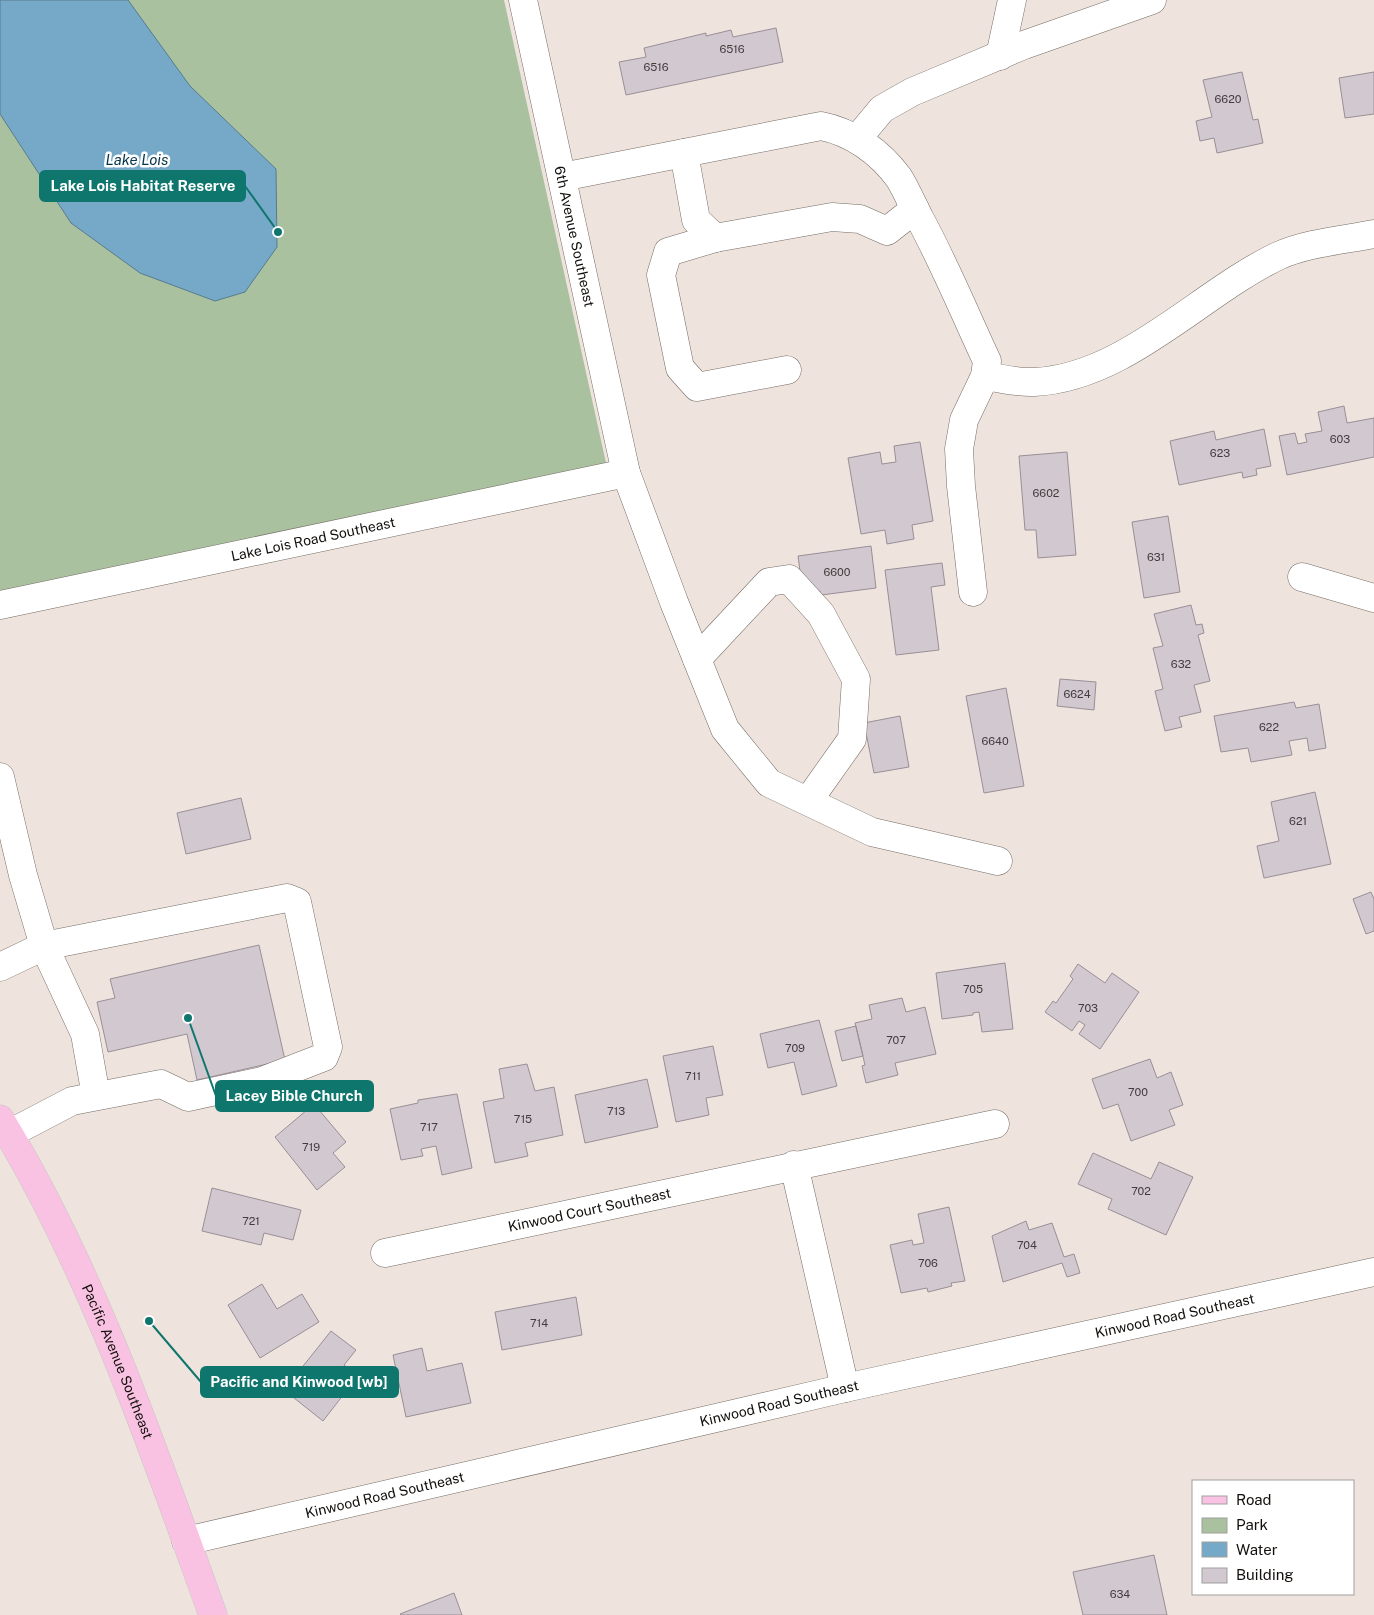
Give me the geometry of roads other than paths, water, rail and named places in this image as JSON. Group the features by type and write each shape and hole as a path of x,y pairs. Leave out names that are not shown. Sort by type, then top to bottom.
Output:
{"main road":[{"name":"Pacific Avenue Southeast","path":"5,1127 67,1244 96,1304 213,1615"}],"street":[{"name":"6th Avenue Southeast","path":"523,0 626,473 725,729 769,783 872,832 998,860"},
{"path":"1000,56 1012,0"},
{"path":"857,139 882,109 912,92 1000,56 1152,0"},
{"path":"562,177 821,126 838,129 857,139 898,178 915,209 988,361 985,376 964,420 959,449 961,486 974,592"},
{"path":"684,153 696,220 715,238"},
{"path":"787,370 697,388 680,368 661,275 668,252 715,238 832,217 860,219 887,231 915,209"},
{"path":"985,376 1034,382 1072,375 1122,356 1236,281 1279,256 1312,246 1374,234"},
{"name":"Lake Lois Road Southeast","path":"0,606 626,473"},
{"path":"1302,577 1374,598"},
{"path":"697,659 769,582 789,579 821,614 856,679 855,713 852,739 808,801"},
{"path":"0,777 23,875 44,946 85,1034 96,1096"},
{"path":"0,967 44,946 287,898 297,902 328,1047 324,1058 262,1081 188,1097 161,1084 72,1101 5,1127"},
{"name":"Kinwood Court Southeast","path":"385,1253 995,1124"},
{"path":"794,1165 845,1388"},
{"name":"Kinwood Road Southeast","path":"186,1541 845,1388 1374,1272"}],"water":[{"name":"Lake Lois","path":"0,0 128,0 190,86 276,169 277,247 245,292 215,301 140,273 71,223 0,114"}],"place":[{"name":"Lake Lois Habitat Reserve","path":"278,232"},
{"name":"Lacey Bible Church","path":"188,1018"},
{"name":"Pacific and Kinwood [wb]","path":"149,1321"}]}
